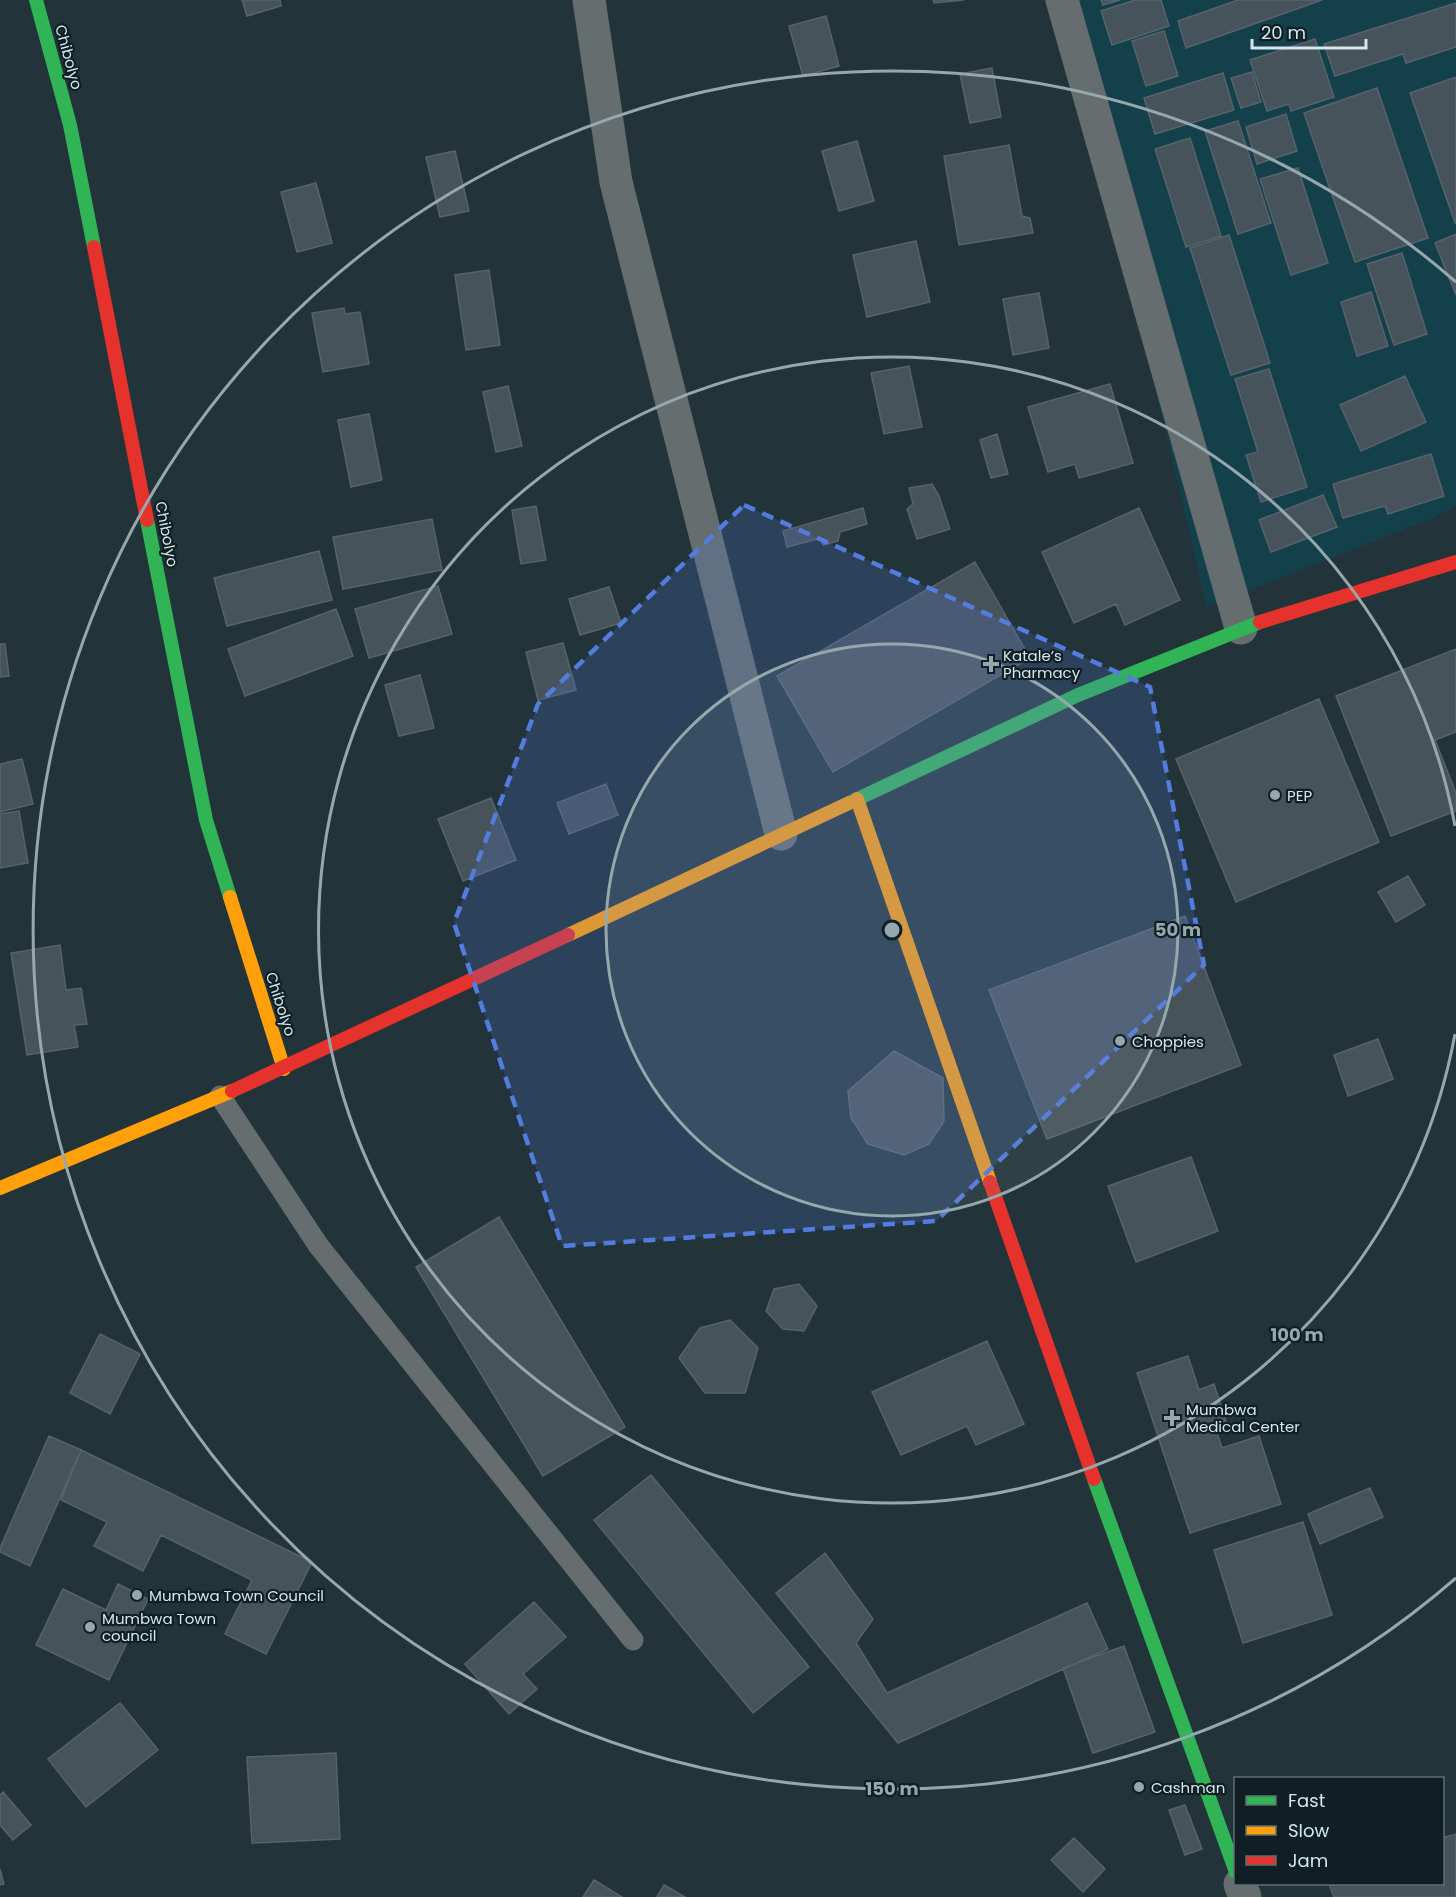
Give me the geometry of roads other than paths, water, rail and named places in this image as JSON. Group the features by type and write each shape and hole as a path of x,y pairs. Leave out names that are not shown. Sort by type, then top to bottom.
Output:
{"street":[{"name":"Chibolyo","path":"36,0 70,125 206,820 284,1069"},
{"path":"589,0 616,182 781,834"},
{"path":"1062,0 1240,628"},
{"path":"0,1188 284,1069 1078,695 1240,628 1456,562"},
{"path":"857,799 1131,1588 1234,1867"}],"lane":[{"path":"220,1096 318,1245 633,1640"}],"place":[{"name":"Katale’s Pharmacy","path":"991,664"},
{"name":"PEP","path":"1275,795"},
{"name":"Choppies","path":"1120,1041"},
{"name":"Mumbwa Medical Center","path":"1172,1418"},
{"name":"Mumbwa Town Council","path":"137,1595"},
{"name":"Mumbwa Town council","path":"90,1627"},
{"name":"Cashman","path":"1139,1787"}]}
